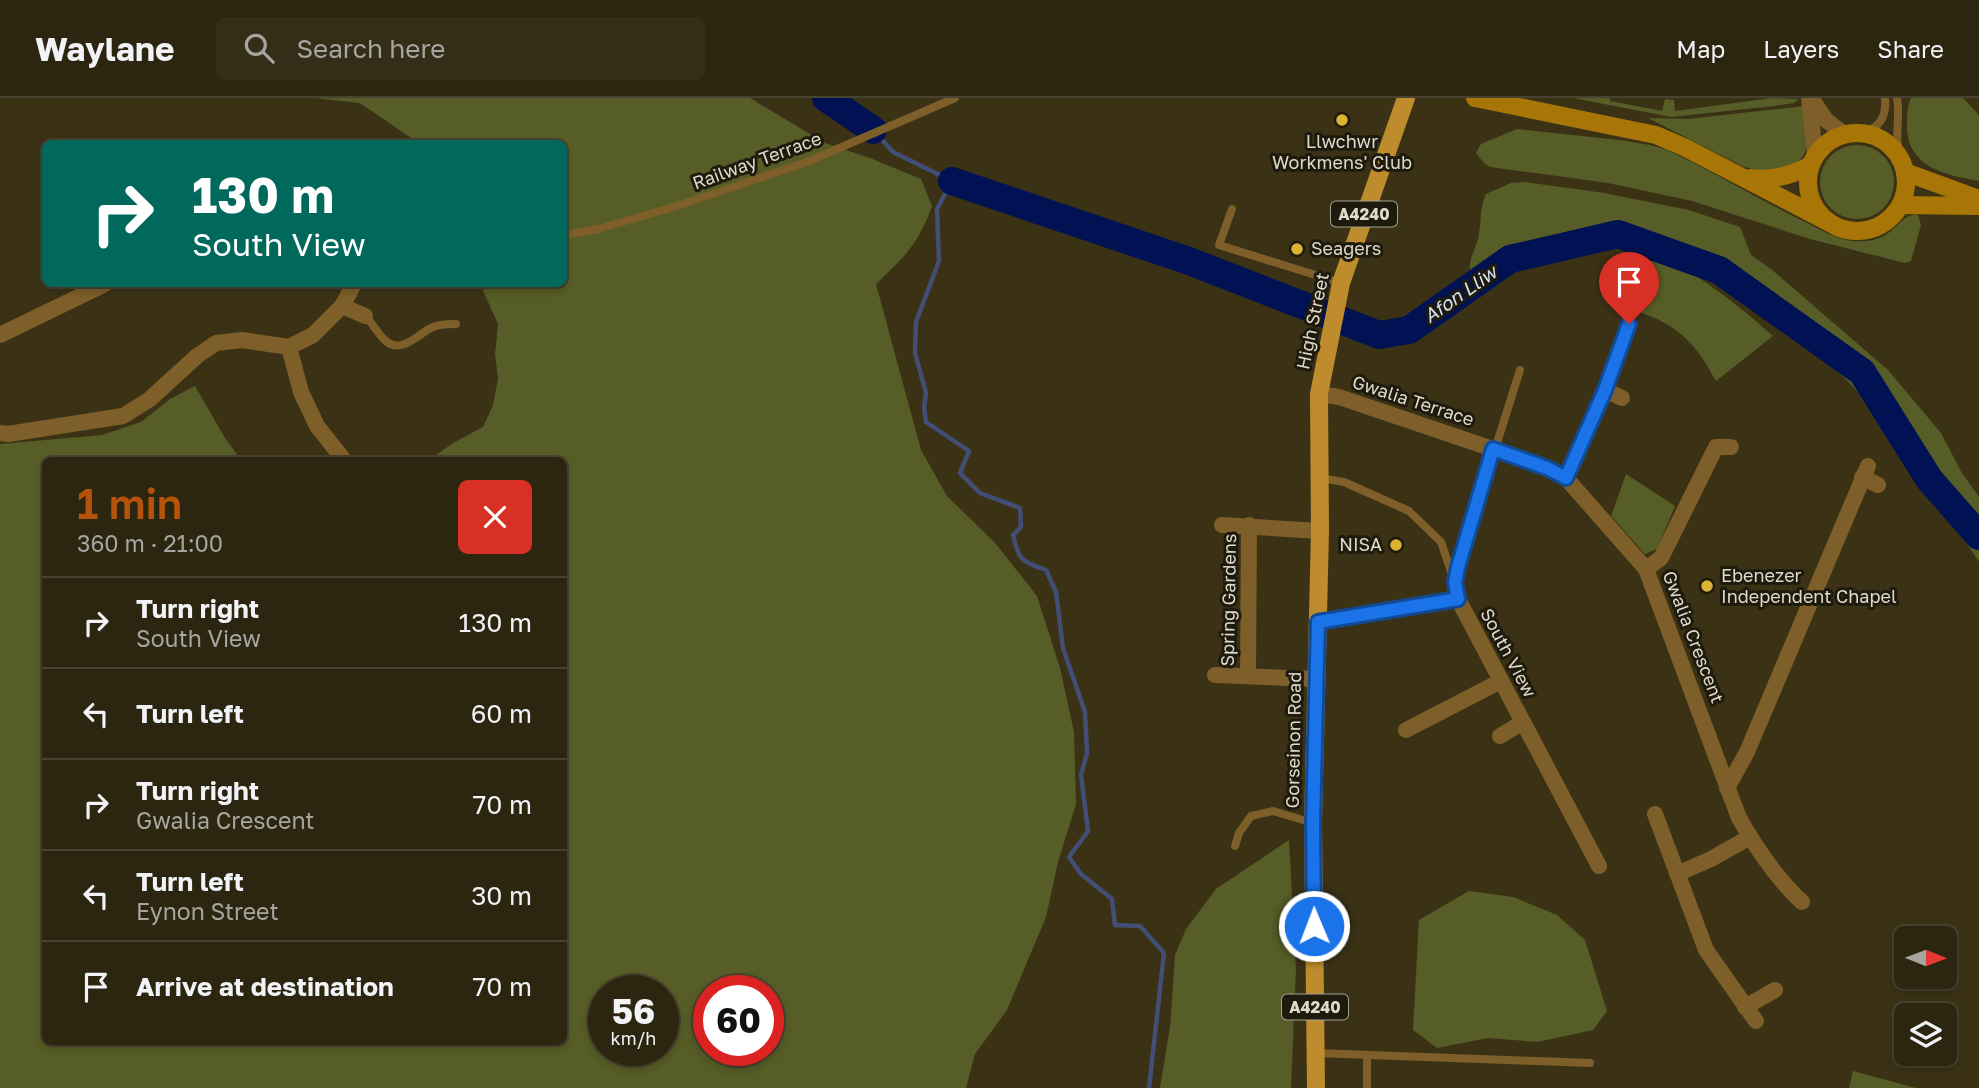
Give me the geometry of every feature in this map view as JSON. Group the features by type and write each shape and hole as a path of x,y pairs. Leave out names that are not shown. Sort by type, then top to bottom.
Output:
{"main road":[{"name":"High Street","path":"1319,394 1339,288 1406,98"},
{"name":"Gorseinon Road","path":"1316,1088 1313,823 1321,478 1319,394"}],"street":[{"path":"1475,98 1647,132 1675,143 1830,223 1852,231 1875,228 1886,222 1901,205 1906,189 1903,165 1888,143 1880,138 1852,133 1826,120 1810,98"},
{"path":"1810,98 1813,160 1808,181 1810,198 1818,212 1830,223"},
{"path":"1740,176 1774,179 1793,174 1813,160 1823,146 1852,133"},
{"path":"1903,165 1979,199"},
{"path":"1901,205 1979,206"},
{"path":"0,335 99,287"},
{"path":"0,433 123,416 150,399 197,356 216,343 242,340 289,347 313,335 342,306 352,287"},
{"path":"342,306 365,316"},
{"path":"1566,478 1605,390 1629,324"},
{"path":"289,347 301,392 317,426 342,457"},
{"path":"1605,390 1622,398"},
{"name":"Gwalia Terrace","path":"1319,394 1339,397 1493,449"},
{"path":"1646,569 1661,558 1716,447 1731,447"},
{"name":"Gwalia Crescent","path":"1493,449 1547,468 1566,478 1646,569 1739,818 1749,837 1798,897 1781,905"},
{"path":"1727,788 1747,752 1865,471 1878,485"},
{"name":"Spring Gardens","path":"1222,524 1320,531"},
{"name":"Spring Gardens","path":"1248,676 1249,525"},
{"name":"South View","path":"1318,622 1458,599 1523,722 1585,853 1599,866"},
{"name":"Spring Gardens","path":"1215,675 1316,679"},
{"path":"1407,728 1502,681"},
{"path":"1500,736 1523,722"},
{"path":"1664,819 1677,874 1706,950 1756,1021"},
{"path":"1677,874 1711,859 1749,837"},
{"path":"1745,1007 1775,990"}],"lane":[{"name":"Railway Terrace","path":"567,234 598,229 677,206 807,162 955,98"},
{"path":"1852,133 1872,129 1880,123 1885,111 1885,98"},
{"path":"1897,98 1896,142 1903,165"},
{"path":"1231,209 1219,244 1339,288"},
{"path":"365,316 387,342 393,345 402,345 434,327 456,324"},
{"path":"1455,582 1493,449 1520,370"},
{"path":"1321,478 1344,482 1409,511 1441,542 1458,599"},
{"path":"1235,846 1239,834 1251,816 1273,811 1313,823"},
{"path":"1316,1054 1590,1063"},
{"path":"1367,1056 1367,1088"}],"green space":[{"path":"315,98 750,98 825,143 921,179 932,206 927,219 910,249 876,284 921,450 947,496 996,544 1037,596 1060,668 1074,732 1076,804 1058,862 1046,917 1007,1010 975,1054 966,1088 0,1088 0,444 102,435 141,422 170,399 195,386 239,457 42,457 42,1045 567,1045 567,457 433,457 483,427 493,405 498,379 495,354 498,324 481,287 567,287 567,140 414,140 360,103"},
{"path":"1573,98 1610,98 1610,101 1662,111 1665,99 1674,100 1675,111 1772,98 1799,99 1794,103 1774,106 1671,117"},
{"path":"1911,98 1963,98 1979,115 1979,181 1953,176 1930,167 1913,151 1907,126"},
{"path":"1804,106 1807,145 1804,155 1791,166 1773,170 1744,167 1648,118 1687,119"},
{"path":"1517,129 1619,140 1665,149 1821,230 1846,240 1876,239 1884,236 1909,216 1918,215 1921,225 1911,261 1905,263 1810,239 1692,201 1608,183 1490,167 1476,153 1481,144"},
{"path":"1857,145 1878,151 1888,161 1894,182 1888,203 1878,213 1857,219 1836,213 1826,203 1820,182 1826,161 1836,151"},
{"path":"1525,182 1604,193 1689,210 1740,227 1751,255 1771,269 1888,370 1941,433 1962,473 1979,497 1979,562 1933,491 1858,392 1841,374 1758,313 1710,272 1668,246 1639,235 1613,230 1556,235 1507,248 1481,272 1470,272 1486,194 1511,183"},
{"path":"1661,256 1720,292 1773,336 1716,381 1697,351 1677,331 1653,317 1620,306 1633,269"},
{"path":"1626,474 1675,506 1657,549 1645,554 1611,516"},
{"path":"1289,840 1296,969 1291,1088 1160,1088 1170,1027 1175,955 1186,929 1216,889"},
{"path":"1469,891 1513,897 1557,915 1585,940 1607,1011 1593,1030 1537,1042 1488,1038 1437,1048 1413,1030 1419,920"},
{"path":"1853,1071 1916,1088 1849,1088"}],"waterway":[{"name":"Afon Lliw","path":"826,98 873,130"},
{"path":"875,132 893,152 952,181 937,209 939,261 916,322 915,353 926,393 926,422 969,451 960,473 980,493 1020,508 1021,527 1013,535 1019,555 1026,562 1046,570 1056,592 1063,648 1085,712 1087,753 1081,775 1088,831 1069,857 1081,874 1112,899 1115,925 1140,926 1164,953 1149,1088"},
{"name":"Afon Lliw","path":"952,181 1189,261 1379,335 1409,330 1510,259 1618,234 1719,270 1862,372 1929,479 1979,536"}],"place":[{"name":"Llwchwr Workmens' Club","path":"1342,120"},
{"name":"Seagers","path":"1297,249"},
{"name":"NISA","path":"1396,545"},
{"name":"Ebenezer Independent Chapel","path":"1707,586"}],"route":[{"path":"1314,926 1313,823 1318,622 1458,599 1455,582 1458,567 1493,449 1547,468 1566,478 1605,390 1629,324"}]}
